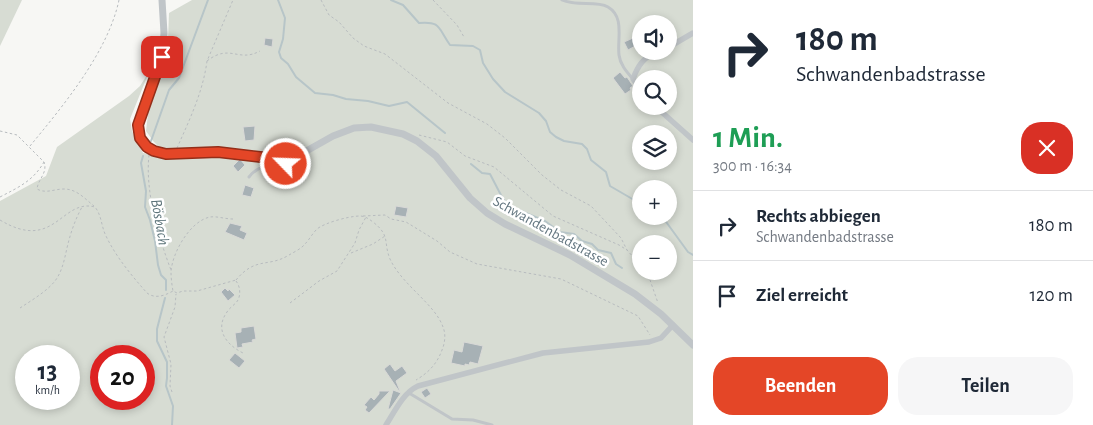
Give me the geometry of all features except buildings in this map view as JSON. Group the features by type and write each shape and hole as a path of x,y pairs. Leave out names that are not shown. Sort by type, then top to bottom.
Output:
{"street":[{"path":"150,149 140,138 138,125 162,57 164,33 162,0"},
{"path":"677,42 693,33"},
{"path":"665,115 693,140"},
{"name":"Schwandenbadstrasse","path":"150,149 161,153 218,152 269,158 290,157 305,152 333,136 354,128 371,127 409,137 428,148 470,198 486,212 506,224 570,255 635,294 661,314 693,345"},
{"path":"386,425 408,392 422,384 543,353 655,341 674,326"}],"lane":[{"path":"562,0 571,4 604,5 615,14 619,29 620,58 623,66 632,78"},
{"path":"250,178 257,169 286,164 290,157"},
{"path":"408,392 452,419 473,420 492,425"}],"path":[{"path":"30,146 61,108 87,68 114,19 119,0"},
{"path":"175,154 193,111 206,71 207,61 234,0"},
{"path":"321,0 329,15 339,22 353,38 364,46 385,54 448,103 487,124 505,138 542,175 561,190 592,206 616,232 632,256"},
{"path":"433,0 457,25 464,38"},
{"path":"207,61 215,54 223,52 246,56 260,52"},
{"path":"0,130 17,135 44,162 45,171 37,189 46,192 65,189 78,192 95,207 102,218 106,237 147,293 152,296 158,296 173,291"},
{"path":"418,135 447,142 465,156 494,167 553,216 627,250"},
{"path":"150,149 147,173 155,217 171,272 173,291"},
{"path":"0,197 31,179 38,173 44,162"},
{"path":"0,220 18,230 37,231 45,229 82,207 88,205 95,207"},
{"path":"20,308 54,283 64,263 74,225 82,207"},
{"path":"173,291 176,293 197,290 236,280 250,267 284,258 303,247 321,226 331,222 362,216 385,215 392,219 406,222 437,241 450,252 477,264 560,279 638,316 655,341"},
{"path":"362,216 377,225 385,235 389,257 396,270 433,312 444,328 445,339 441,352 434,365 424,375"},
{"path":"290,303 318,281 337,272 350,253 366,217"},
{"path":"171,272 179,248 195,225 209,218 233,219"},
{"path":"350,253 374,244 385,235"},
{"path":"236,280 240,288 238,299 227,312 223,320 222,330 225,338 233,348 244,353"},
{"path":"649,280 661,314"},
{"path":"172,392 170,386 171,364 164,337 175,307 176,293"}],"shaded area":[{"path":"0,0 22,0 0,46"},
{"path":"192,0 693,0 693,425 0,425 0,201 46,176 57,147 129,96 140,86 149,72 130,119 132,131 143,153 167,157 170,148 160,148 146,131 149,106 165,61 169,13"}],"waterway":[{"name":"Bösbach","path":"151,141 169,90 179,78 208,0"},
{"path":"278,0 285,18 283,39 279,52 281,58 288,64 296,77 315,93 389,106 407,102 445,133"},
{"path":"391,0 403,5 419,23 431,23 438,27 450,45 473,46 480,50 483,63 493,79 505,92 539,113 546,121 550,132 556,137 564,141 582,144 587,149 591,160 606,172 610,186 632,199"},
{"name":"Bösbach","path":"143,156 141,163 146,191 145,207 155,241 158,265 161,275 166,280 166,290"},
{"path":"471,164 482,173 490,174 503,199 509,206 545,221 560,232 574,234 582,241 592,244 598,250 611,253 616,264 622,268"},
{"path":"668,225 688,252 693,255"},
{"name":"Bösbach","path":"165,298 157,329 157,341 167,362 166,386 173,406 172,425"}],"route":[{"path":"162,57 138,125 140,138 147,147 166,154 228,152 269,158 290,157 286,164"}]}
